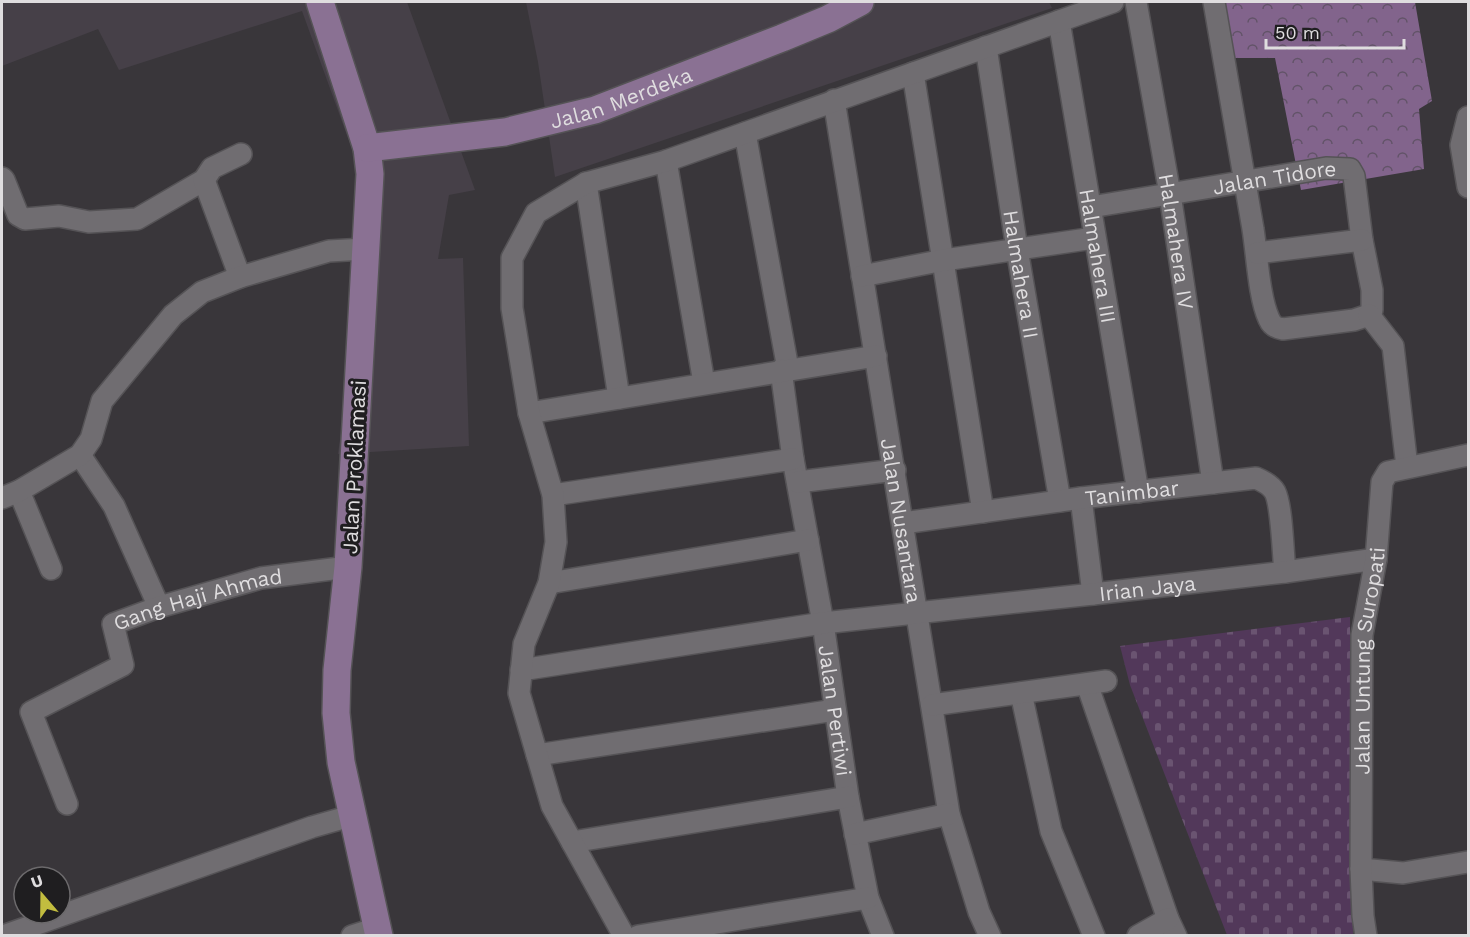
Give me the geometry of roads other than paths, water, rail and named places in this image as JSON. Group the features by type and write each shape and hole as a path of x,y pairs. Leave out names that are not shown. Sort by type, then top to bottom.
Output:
{"main road":[{"name":"Jalan Proklamasi","path":"320,2 368,148 370,199 365,249 348,567 337,670 336,713 341,762 378,932"},
{"name":"Jalan Merdeka","path":"368,148 505,132 595,110 764,46 828,19 860,2"}],"street":[{"path":"624,936 552,806 519,693 524,644 549,583 556,542 553,495 529,413 512,308 512,258 536,213 586,183 666,161 1113,2"},
{"name":"Halmahera IV","path":"1136,2 1170,194 1213,483"},
{"path":"1214,2 1265,309 1270,322 1275,328 1283,330 1354,320 1369,315 1393,346 1407,467"},
{"name":"Halmahera III","path":"1059,21 1138,492"},
{"name":"Halmahera II","path":"986,48 1017,249 1060,501"},
{"path":"912,73 983,512"},
{"name":"Jalan Nusantara","path":"834,100 949,814 979,912 990,936"},
{"path":"1468,117 1461,146 1468,188"},
{"name":"Jalan Pertiwi","path":"745,133 784,370 793,459 823,623 848,797 868,898 883,936"},
{"path":"2,178 21,218 59,216 88,222 137,219 204,180 213,168 241,154"},
{"path":"666,161 704,383"},
{"name":"Jalan Tidore","path":"1091,207 1326,168 1350,169 1354,176 1362,240 1372,290 1372,310 1369,315"},
{"path":"204,180 240,277"},
{"path":"586,183 619,398"},
{"path":"862,276 944,260 1094,238"},
{"path":"1257,254 1362,240"},
{"path":"51,569 10,495 80,455 91,440 102,400 173,315 202,292 240,277 329,251 365,249"},
{"path":"529,413 876,356"},
{"path":"80,455 114,506 159,607"},
{"name":"Jalan Untung Suropati","path":"1366,936 1361,869 1362,635 1376,559 1382,482 1388,472 1468,455"},
{"path":"553,495 793,459"},
{"path":"798,482 895,470"},
{"name":"Tanimbar","path":"903,523 1081,498 1256,478 1265,482 1272,489 1277,500 1285,572"},
{"path":"1081,498 1093,594"},
{"path":"549,583 808,540"},
{"name":"Irian Jaya","path":"521,670 823,623 918,615 1285,572 1376,559"},
{"name":"Gang Haji Ahmad","path":"67,804 31,712 123,665 113,624 159,607 261,578 348,567"},
{"path":"932,705 1096,682 1172,927 1138,936"},
{"path":"1021,693 1051,831 1094,936"},
{"path":"537,755 835,710"},
{"path":"572,842 848,797"},
{"path":"855,834 949,814"},
{"path":"12,934 312,827 354,815"},
{"path":"1361,869 1403,873 1468,862"},
{"path":"638,936 868,898"},
{"path":"352,936 378,932"}]}
